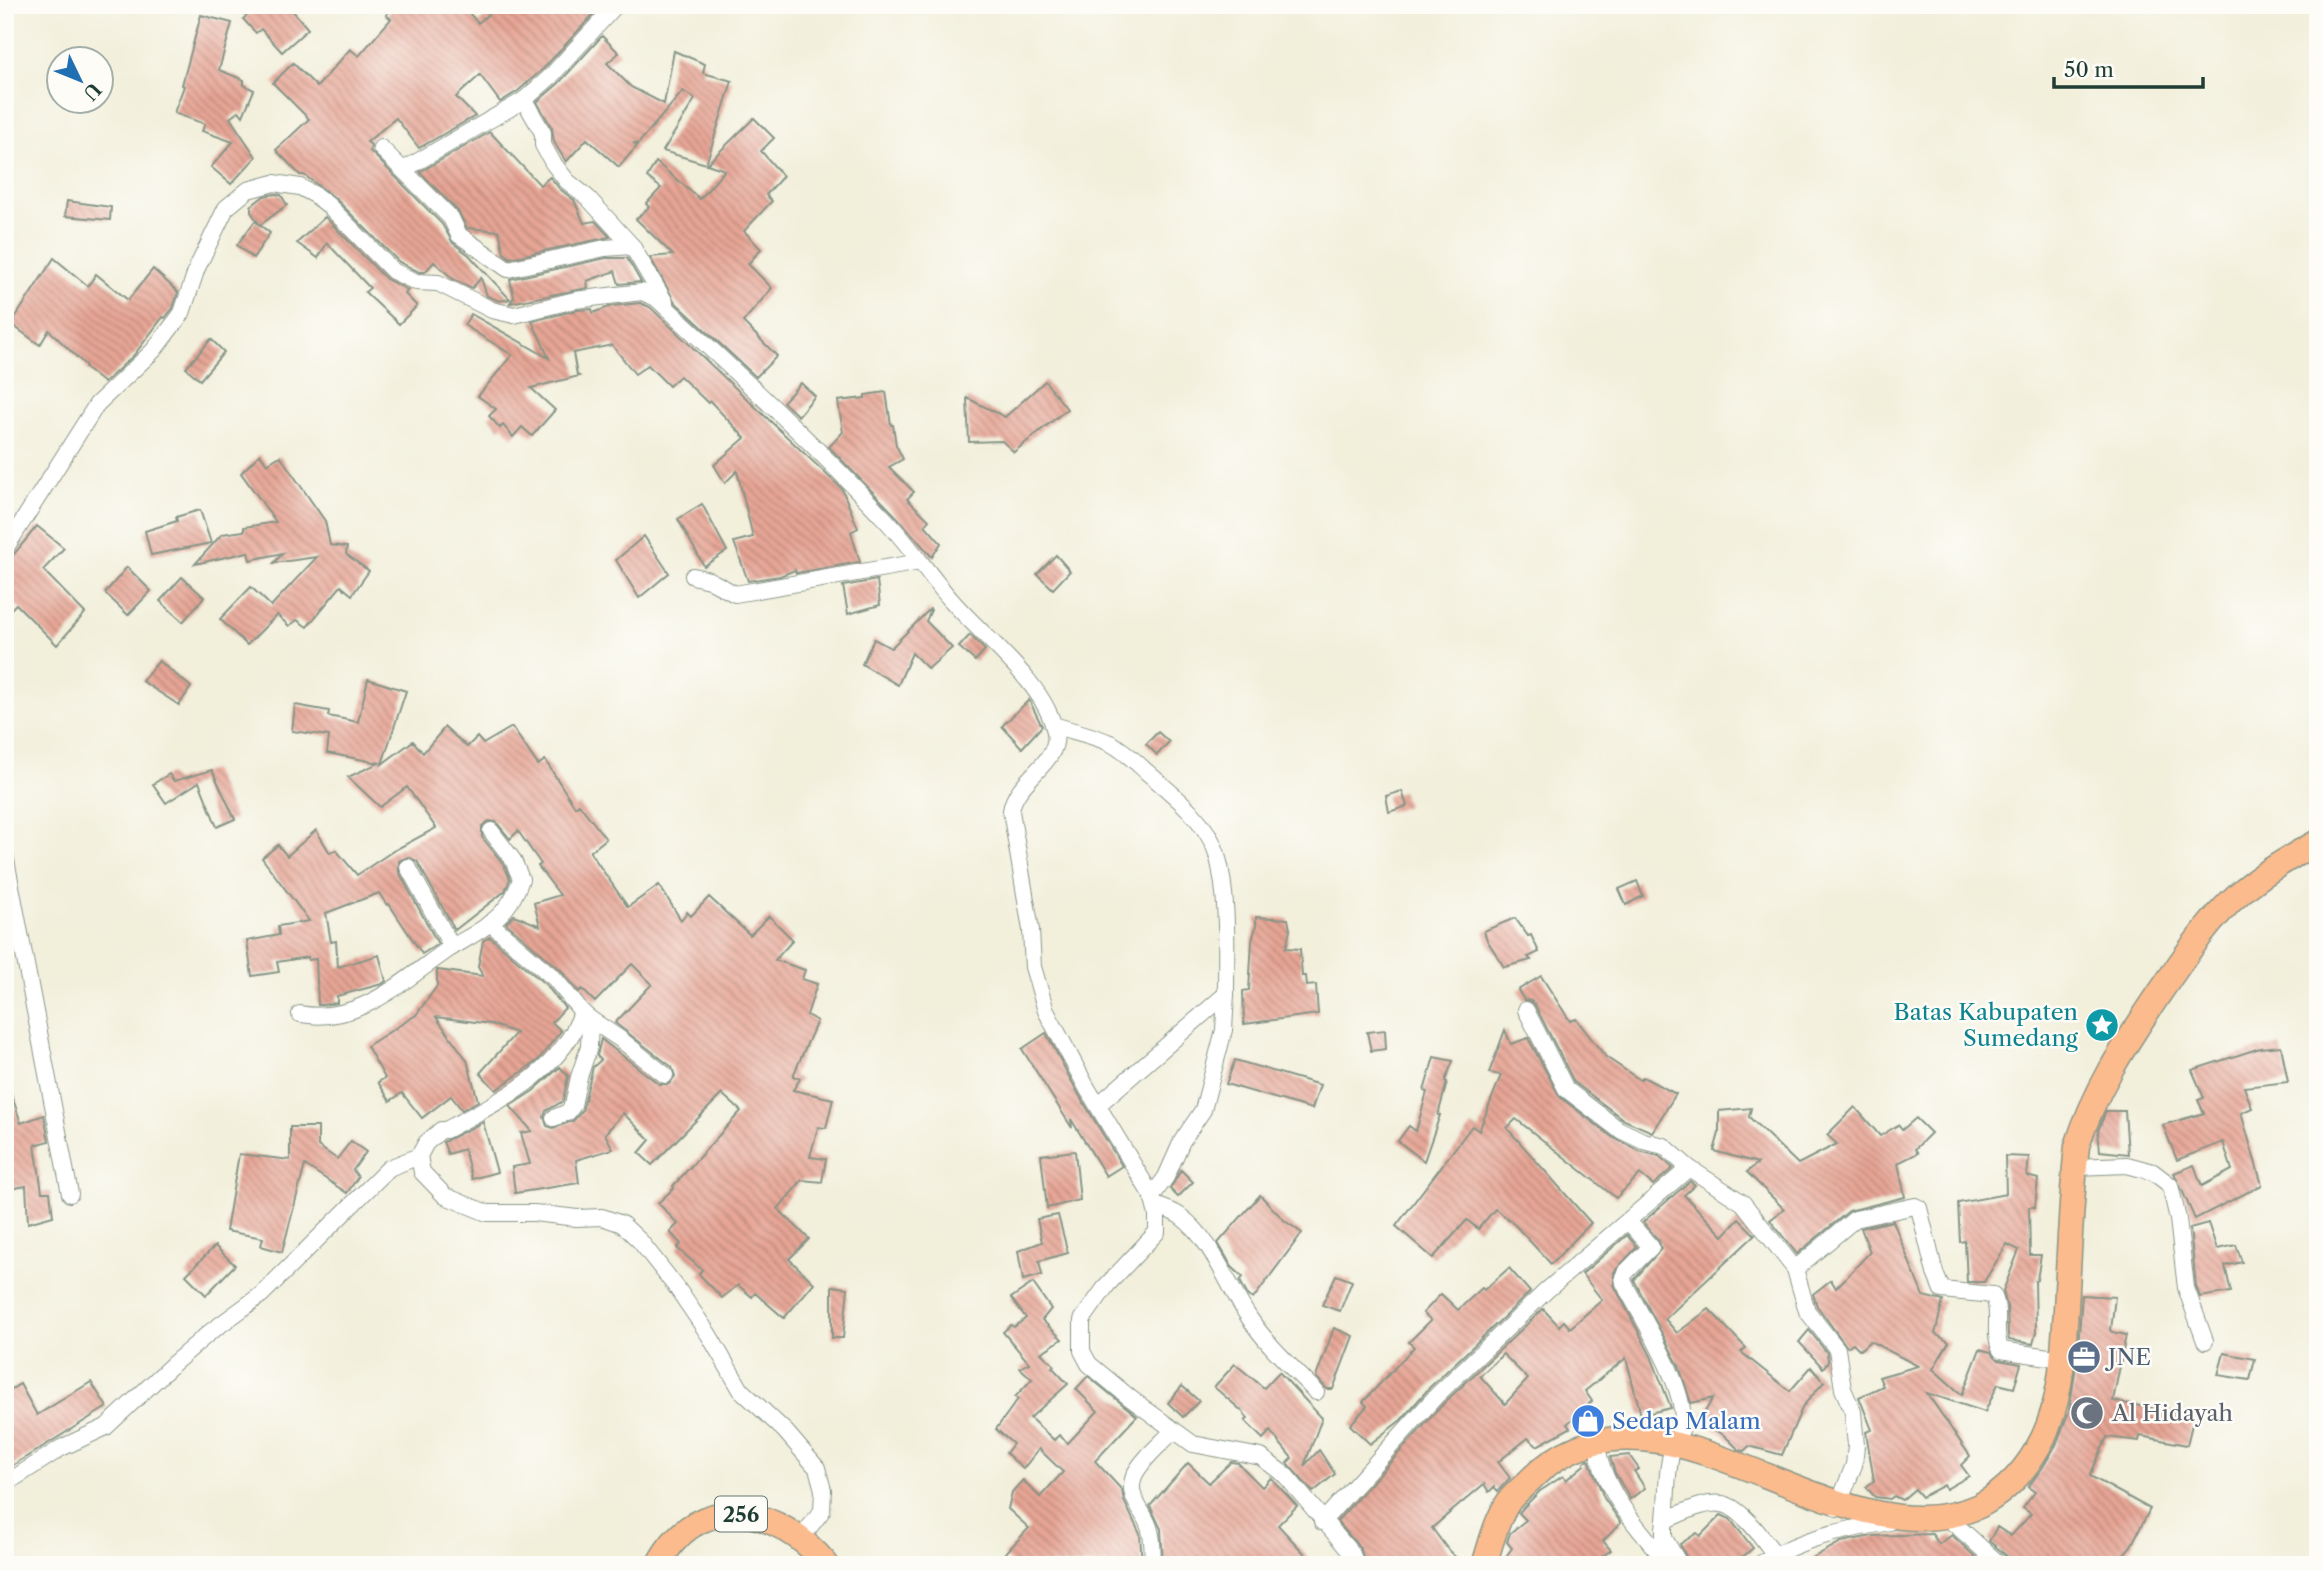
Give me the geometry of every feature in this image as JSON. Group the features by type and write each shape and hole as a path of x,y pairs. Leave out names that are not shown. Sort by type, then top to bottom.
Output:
{"main road":[{"path":"1484,1565 1497,1524 1510,1500 1565,1453 1619,1439 1673,1446 1838,1508 1889,1522 1916,1524 1948,1519 1997,1497 2018,1478 2030,1461 2044,1437 2055,1403 2062,1359 2077,1146 2086,1117 2102,1085 2144,1017 2205,930 2231,901 2252,884 2317,842"},
{"name":"256","path":"659,1565 672,1545 686,1531 725,1514 760,1516 782,1525 801,1538 827,1565"}],"street":[{"path":"403,170 524,100 550,77 616,5"},
{"path":"524,100 543,133 543,145 553,163 567,181 588,198 632,246 671,311"},
{"path":"381,148 451,218 459,235 508,269 605,248 632,246"},
{"path":"5,549 97,404 154,350 182,313 197,268 226,208 248,190 274,183 300,187 315,195 352,228 393,271 416,282 438,283 492,310 514,315 575,300 642,292 656,298 726,362 883,516 952,601 1043,699 1056,734 1052,754 1020,789 1013,799 1011,811 1031,930 1033,967 1046,1011 1153,1200 1157,1215 1157,1232 1107,1285 1082,1320 1082,1351 1090,1364 1130,1398 1194,1444 1261,1457 1286,1476 1322,1522 1352,1554 1356,1565"},
{"path":"693,576 709,580 735,594 920,562"},
{"path":"1053,725 1110,743 1125,753 1175,794 1199,823 1216,852 1227,950 1224,1030 1203,1110 1182,1142 1153,1200"},
{"path":"300,1014 318,1018 373,1003 452,947 472,938 500,916 517,892 521,878 513,860 491,831"},
{"path":"5,855 70,1194"},
{"path":"408,867 452,947"},
{"path":"490,923 554,978 586,1016 666,1075"},
{"path":"1098,1105 1226,994"},
{"path":"1526,1010 1566,1089 1618,1129 1643,1141 1664,1146 1689,1168 1744,1203 1795,1269 1807,1311 1837,1349 1843,1389 1853,1412 1857,1446 1854,1465 1838,1508"},
{"path":"554,1118 568,1112 573,1105 589,1047 586,1016"},
{"path":"586,1016 560,1053 531,1081 446,1130 441,1130 426,1143 419,1156 422,1172 445,1196 487,1213 602,1217 622,1224 640,1241 709,1335 741,1390 785,1431 817,1468 822,1490 822,1511 801,1538"},
{"path":"5,1484 61,1448 106,1427 191,1349 261,1295 389,1168 419,1156"},
{"path":"2075,1167 2127,1165 2153,1172 2170,1185 2178,1219 2186,1289 2205,1341"},
{"path":"1322,1522 1437,1395 1546,1291 1689,1168"},
{"path":"1153,1200 1179,1215 1199,1234 1250,1320 1316,1392"},
{"path":"1795,1269 1855,1219 1915,1206 1919,1208 1941,1290 1993,1295 1996,1299 1998,1344 2001,1350 2062,1359"},
{"path":"1628,1221 1651,1245 1650,1250 1626,1272 1624,1283 1657,1345 1678,1398 1683,1425 1673,1446 1664,1538 1680,1565"},
{"path":"1152,1565 1149,1525 1133,1497 1132,1486 1139,1469 1173,1431"},
{"path":"1597,1443 1601,1469 1608,1483 1633,1521 1669,1565"},
{"path":"1665,1520 1703,1506 1722,1503 1736,1509 1778,1560"},
{"path":"1948,1519 2001,1565"},
{"path":"1759,1565 1778,1560 1821,1535 1889,1522"}],"building":[{"path":"259,5 288,5 308,29 282,52 261,29 256,33 243,19"},
{"path":"395,5 462,5 478,23 499,5 602,5 543,69 518,91 500,102 480,75 456,97 475,116 419,148 396,118 367,142 371,145 370,151 442,224 453,243 469,255 510,299 500,301 487,296 481,278 472,288 453,279 434,262 425,272 419,272 399,262 335,198 304,175 300,175 276,150 309,119 273,83 293,63 317,87 350,49 359,56 391,19 386,15"},
{"path":"201,15 232,23 219,70 244,80 244,85 254,90 243,116 239,111 230,118 256,157 231,184 211,167 233,142 202,131 205,124 174,113 184,86 182,85"},
{"path":"602,36 619,53 607,63 631,87 664,104 674,51 705,64 703,73 732,81 706,164 663,151 695,99 683,91 638,144 633,143 637,146 619,167 587,139 566,162 554,142 552,128 537,102 558,84"},
{"path":"754,118 774,138 761,151 783,176 766,195 772,201 744,231 761,249 748,264 772,288 743,322 777,356 756,377 675,302 650,257 673,255 636,219 649,207 646,204 661,188 647,177 656,162 700,199 725,170 707,164"},
{"path":"490,132 540,185 550,177 574,200 584,223 595,221 610,237 510,258 504,253 499,231 467,228 458,211 420,172"},
{"path":"281,195 287,205 260,225 251,212 251,206 264,196"},
{"path":"67,201 111,207 110,220 65,216"},
{"path":"325,217 386,279 408,290 405,294 417,306 399,324 365,292 370,288 327,243 318,258 297,243"},
{"path":"255,221 270,233 253,258 237,245"},
{"path":"54,258 88,286 96,274 128,300 153,269 178,292 173,308 165,318 163,317 134,355 104,383 85,368 86,366 49,330 40,345 11,324"},
{"path":"606,258 627,258 641,282 619,284 615,271 587,281 588,288 510,303 514,297 510,279"},
{"path":"640,303 650,307 842,489 858,528 851,532 860,562 796,573 795,570 780,576 748,581 734,542 753,537 737,471 725,483 714,465 745,438 710,401 708,403 680,376 669,386 648,365 635,374 612,345 573,353 579,376 531,388 555,410 532,436 522,427 513,437 503,425 500,428 489,416 496,409 478,396 512,355 464,325 471,314 549,358 532,321 577,310 592,309 593,313 612,306"},
{"path":"211,339 224,352 200,380 186,368"},
{"path":"1045,381 1067,409 1014,452 1002,441 969,442 967,398 1005,417"},
{"path":"801,383 815,396 798,416 783,402"},
{"path":"886,392 896,445 903,459 889,467 914,492 907,499 929,520 925,525 941,543 932,557 829,447 843,432 838,401"},
{"path":"260,454 267,464 280,456 325,521 330,545 347,547 346,554 369,571 352,595 341,586 307,627 297,620 289,626 277,615 247,645 220,619 251,587 271,606 317,557 274,563 283,553 250,560 248,552 195,564 222,534 276,522 241,473"},
{"path":"702,504 727,551 704,566 678,519"},
{"path":"200,510 211,543 151,555 145,531"},
{"path":"37,526 64,548 43,570 85,613 57,645 16,604 5,615 5,565"},
{"path":"644,536 669,573 639,598 616,560"},
{"path":"1056,555 1070,571 1053,589 1037,574"},
{"path":"127,567 151,591 128,615 105,593"},
{"path":"182,577 204,597 183,622 160,601"},
{"path":"877,580 880,605 848,614 843,586"},
{"path":"930,609 926,621 952,648 928,669 912,653 898,685 862,664 874,639 891,648"},
{"path":"970,635 985,650 975,661 959,647"},
{"path":"159,661 191,687 179,705 142,681"},
{"path":"368,679 406,691 382,764 413,741 423,753 445,727 467,747 477,737 483,744 512,727 538,765 545,760 575,807 579,804 606,839 590,852 628,907 659,885 681,920 687,912 691,916 709,897 750,935 769,916 793,940 775,960 805,970 802,979 817,984 807,1015 817,1021 793,1076 800,1079 793,1090 833,1099 826,1128 818,1127 810,1157 826,1159 822,1182 802,1180 778,1209 809,1239 789,1259 814,1283 784,1318 755,1293 752,1297 738,1285 722,1298 699,1274 702,1270 677,1248 681,1244 670,1232 678,1224 658,1203 741,1111 722,1094 652,1165 639,1153 650,1140 623,1113 605,1134 613,1149 576,1160 579,1183 515,1193 512,1167 530,1164 521,1133 532,1131 510,1106 533,1091 560,1067 568,1076 563,1101 546,1111 544,1117 547,1126 553,1128 573,1121 582,1111 593,1067 601,1060 597,1056 601,1039 659,1084 669,1084 675,1076 672,1067 615,1023 652,984 632,964 595,1002 582,989 579,992 561,970 506,923 514,915 540,926 534,903 560,895 538,866 541,864 518,831 510,839 496,822 489,821 482,826 482,837 504,865 510,879 505,891 455,930 417,861 408,857 399,861 399,872 438,944 422,954 379,893 326,913 331,942 336,941 338,967 379,955 386,981 382,984 337,996 337,1003 318,1005 316,959 308,960 308,957 277,962 279,972 252,976 247,941 279,935 278,926 309,921 262,858 278,845 287,856 316,830 330,853 336,850 357,875 393,851 436,828 407,787 380,807 348,777 379,763 327,753 329,736 292,731 295,705 329,711 328,716 358,722"},
{"path":"1029,700 1042,726 1022,748 1002,726"},
{"path":"1158,732 1169,742 1157,755 1146,744"},
{"path":"212,770 235,819 217,827 199,782 166,803 153,784 169,774 174,781"},
{"path":"1402,791 1407,806 1389,812 1386,796"},
{"path":"1637,881 1643,896 1626,905 1619,889"},
{"path":"1256,917 1288,919 1290,930 1286,948 1300,949 1302,976 1306,976 1307,986 1316,985 1318,1014 1244,1024 1243,991 1249,990"},
{"path":"1515,918 1528,936 1531,935 1539,952 1528,957 1531,960 1504,967 1484,931"},
{"path":"490,937 546,985 565,1008 552,1022 561,1031 537,1061 496,1090 480,1073 516,1033 491,1024 436,1017 467,1060 478,1101 462,1110 451,1096 422,1118 402,1093 390,1101 378,1082 385,1078 367,1046 416,1015 437,986 437,970 483,976 478,967 483,941"},
{"path":"1541,976 1570,1021 1576,1019 1606,1057 1640,1080 1643,1077 1676,1094 1652,1132 1624,1120 1574,1082 1535,1005 1524,1000 1518,990"},
{"path":"1385,1030 1386,1049 1371,1051 1367,1032"},
{"path":"1505,1030 1511,1044 1528,1038 1560,1097 1612,1137 1639,1151 1659,1156 1673,1168 1653,1185 1640,1174 1616,1198 1516,1119 1507,1128 1591,1223 1551,1264 1512,1222 1495,1209 1478,1229 1467,1220 1433,1258 1396,1226 1472,1126 1479,1131 1501,1075 1489,1073"},
{"path":"1046,1033 1122,1166 1106,1176 1071,1119 1072,1128 1022,1049"},
{"path":"2281,1046 2288,1082 2244,1087 2252,1108 2241,1113 2262,1185 2195,1219 2174,1173 2194,1165 2202,1186 2232,1170 2223,1142 2177,1160 2163,1125 2204,1113 2198,1100 2204,1098 2192,1070 2260,1048"},
{"path":"1434,1057 1453,1061 1445,1081 1447,1082 1440,1115 1424,1161 1398,1141 1409,1126 1416,1131"},
{"path":"1235,1060 1320,1085 1312,1109 1226,1084"},
{"path":"5,1084 8,1084 21,1123 44,1115 49,1141 35,1145 42,1192 50,1192 53,1216 28,1223 26,1186 5,1190"},
{"path":"1855,1107 1880,1136 1898,1125 1902,1130 1916,1118 1931,1133 1915,1149 1918,1153 1898,1163 1905,1197 1849,1211 1797,1254 1770,1220 1784,1209 1747,1172 1758,1163 1714,1151 1719,1133 1719,1111 1751,1108 1749,1117 1798,1164 1837,1144 1827,1135"},
{"path":"2106,1111 2125,1111 2128,1154 2100,1151 2098,1131"},
{"path":"483,1122 497,1172 472,1179 464,1149 448,1154 443,1142"},
{"path":"290,1127 318,1127 318,1146 337,1159 351,1141 366,1152 353,1170 358,1177 347,1193 305,1165 282,1252 261,1246 263,1238 226,1231 239,1154 290,1160"},
{"path":"1075,1151 1080,1200 1047,1208 1041,1155"},
{"path":"2005,1156 2029,1157 2027,1176 2038,1179 2035,1207 2029,1207 2030,1255 2041,1255 2035,1281 2036,1332 2033,1344 2009,1340 2008,1335 2007,1307 2003,1291 2019,1250 2007,1244 1984,1282 1967,1282 1965,1241 1960,1242 1958,1203 2006,1194"},
{"path":"1181,1170 1193,1182 1178,1197 1170,1189"},
{"path":"1690,1181 1695,1185 1684,1195 1723,1236 1739,1219 1755,1235 1665,1319 1677,1333 1709,1309 1746,1348 1741,1352 1790,1391 1811,1367 1824,1382 1803,1406 1782,1455 1749,1446 1744,1451 1739,1450 1724,1435 1711,1428 1702,1417 1713,1398 1691,1403 1679,1366 1634,1280 1661,1249 1659,1241 1643,1222"},
{"path":"1260,1195 1285,1221 1302,1233 1253,1299 1248,1296 1240,1281 1243,1277 1232,1267 1218,1243"},
{"path":"1058,1215 1068,1253 1039,1261 1042,1275 1023,1280 1018,1251 1042,1242 1037,1219"},
{"path":"1893,1221 1923,1296 1943,1301 1935,1334 1949,1342 1933,1369 1962,1395 1980,1349 1991,1352 1999,1360 2021,1364 2014,1388 1998,1384 1985,1412 1927,1393 1970,1456 1961,1465 1969,1476 1946,1489 1944,1485 1922,1497 1915,1489 1902,1500 1894,1496 1890,1499 1875,1497 1866,1487 1874,1481 1866,1432 1872,1430 1859,1397 1883,1386 1879,1377 1918,1366 1870,1341 1860,1350 1853,1343 1847,1347 1817,1306 1813,1294 1831,1280 1836,1288 1870,1252 1861,1228"},
{"path":"2208,1223 2217,1249 2236,1245 2242,1262 2225,1266 2231,1292 2200,1297 2196,1286 2190,1228"},
{"path":"1627,1235 1637,1247 1614,1272 1614,1285 1651,1356 1671,1408 1641,1415 1626,1358 1585,1391 1592,1401 1567,1424 1570,1428 1537,1446 1528,1438 1498,1462 1510,1478 1498,1491 1494,1487 1489,1492 1484,1484 1432,1528 1449,1551 1464,1565 1366,1565 1360,1548 1337,1521 1445,1402 1543,1309 1559,1326 1564,1321 1570,1328 1602,1300 1582,1274","holes":["1503,1354 1528,1379 1505,1404 1480,1376"]},
{"path":"215,1246 235,1265 206,1295 186,1275"},
{"path":"1509,1268 1530,1292 1430,1387 1401,1420 1370,1444 1350,1425 1367,1406 1363,1402 1414,1347 1409,1342 1431,1320 1423,1313 1441,1294 1458,1310"},
{"path":"1336,1275 1352,1281 1340,1311 1322,1305"},
{"path":"1033,1283 1051,1309 1042,1320 1062,1339 1041,1353 1068,1384 1030,1418 1054,1440 1059,1435 1068,1443 1098,1411 1076,1389 1088,1376 1137,1416 1095,1461 1122,1490 1124,1501 1140,1534 1142,1565 1013,1565 1003,1556 1029,1528 1008,1509 1012,1492 1023,1480 1040,1497 1063,1472 1039,1449 1023,1469 1006,1453 1013,1444 996,1429 1018,1399 1015,1397 1032,1379 1020,1368 1029,1363 1003,1332 1026,1318 1011,1298"},
{"path":"832,1286 848,1288 843,1338 832,1338"},
{"path":"2082,1295 2115,1297 2111,1330 2126,1335 2113,1401 2194,1416 2187,1445 2140,1436 2139,1441 2107,1437 2090,1476 2150,1509 2131,1546 2114,1565 2011,1565 2008,1557 1989,1541 1997,1527 2011,1536 2031,1514 2023,1508 2035,1492 2028,1487 2056,1445 2069,1411 2077,1360"},
{"path":"1334,1328 1353,1336 1333,1389 1327,1389 1316,1377"},
{"path":"1809,1330 1827,1353 1828,1362 1823,1368 1799,1342"},
{"path":"2224,1353 2255,1359 2250,1380 2218,1375"},
{"path":"1235,1364 1264,1388 1279,1372 1322,1418 1304,1466 1319,1450 1335,1474 1313,1492 1287,1463 1292,1458 1270,1431 1263,1439 1245,1421 1248,1419 1243,1412 1214,1387"},
{"path":"91,1382 107,1407 5,1470 5,1393 20,1384 37,1415"},
{"path":"1182,1386 1199,1401 1183,1417 1168,1403"},
{"path":"1629,1455 1639,1469 1634,1471 1645,1488 1630,1499 1615,1473 1610,1457"},
{"path":"1589,1460 1604,1498 1621,1523 1603,1541 1611,1550 1591,1565 1500,1565 1512,1548 1507,1542 1510,1533 1526,1520 1519,1513 1523,1508 1540,1491 1563,1476 1566,1480"},
{"path":"1231,1462 1238,1463 1262,1487 1271,1478 1297,1506 1278,1525 1315,1565 1163,1565 1161,1529 1150,1506 1188,1463 1209,1483"},
{"path":"1721,1515 1730,1519 1753,1548 1733,1565 1690,1565 1680,1544 1697,1533 1700,1536"},
{"path":"1932,1534 1939,1544 1952,1535 1984,1565 1800,1565 1841,1542 1872,1536"}],"place":[{"name":"Batas Kabupaten Sumedang","path":"2102,1025"},
{"name":"JNE","path":"2084,1357"},
{"name":"Al Hidayah","path":"2087,1413"},
{"name":"Sedap Malam","path":"1588,1421"}]}
